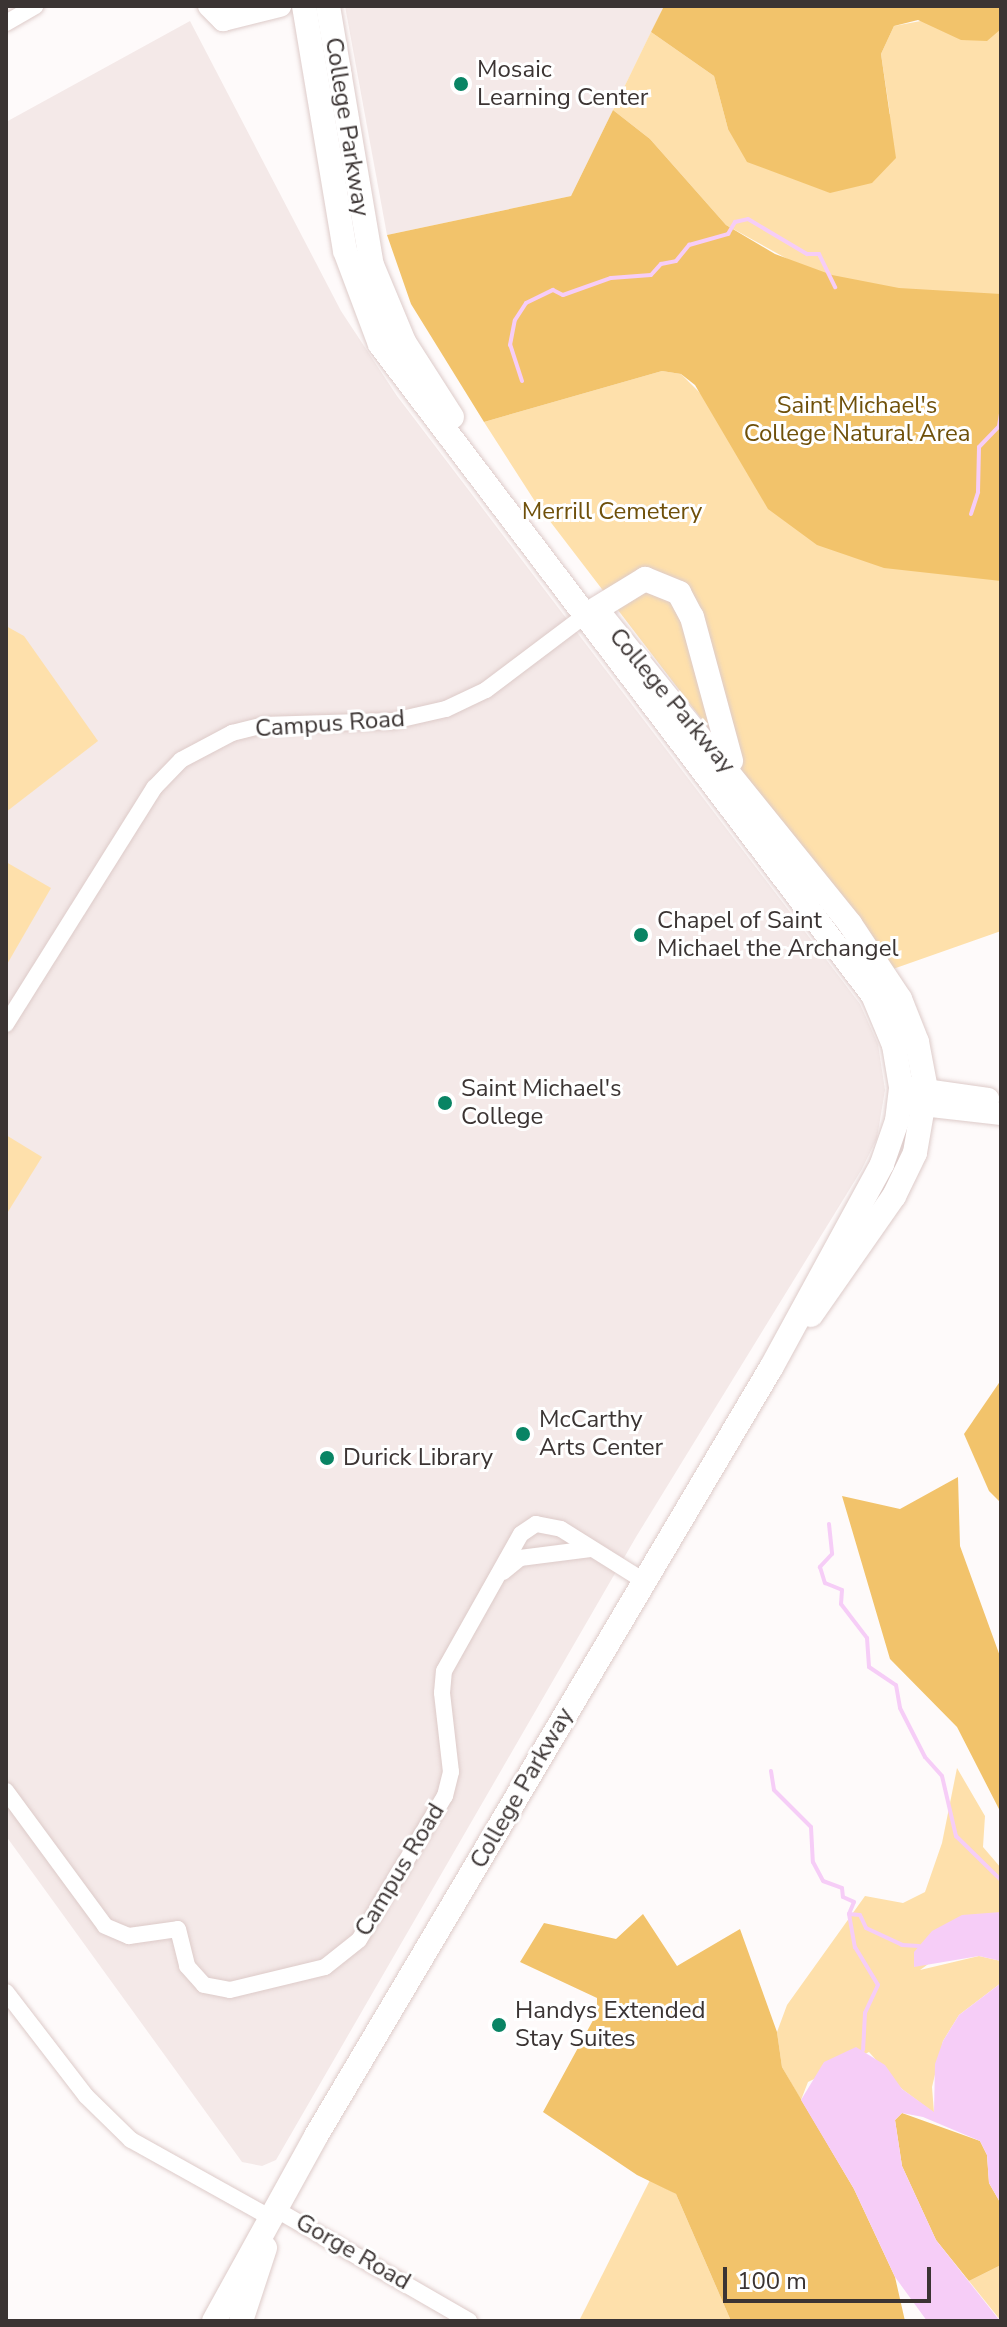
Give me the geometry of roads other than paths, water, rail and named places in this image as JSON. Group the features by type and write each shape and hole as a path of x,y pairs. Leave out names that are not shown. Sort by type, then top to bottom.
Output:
{"main road":[{"path":"209,6 223,20 280,6"},
{"name":"College Parkway","path":"304,6 345,251 373,330 402,377 589,612 656,693 742,785 850,924 900,999 917,1042 926,1098 915,1153 894,1196 771,1368"},
{"name":"College Parkway","path":"328,6 366,240 391,317 434,392 589,612"},
{"path":"589,612 645,579 670,585 687,604 721,732 742,785"},
{"path":"656,693 686,684 703,663"},
{"name":"College Parkway","path":"275,2215 771,1368 882,1164 900,1095 888,1024 873,995 656,693"},
{"path":"900,1095 1001,1100"},
{"path":"926,1098 1001,1114"},
{"path":"214,2321 275,2215"},
{"path":"241,2321 275,2215"}],"street":[{"path":"6,23 36,6"},
{"name":"Campus Road","path":"6,1024 154,788 181,760 220,738 263,725 393,721 462,703 518,668 589,612"},
{"name":"Campus Road","path":"6,1791 105,1926 129,1936 178,1929 187,1966 204,1985 230,1990 333,1964 365,1931 448,1788 444,1671 512,1547 536,1524 561,1529 644,1581"},
{"name":"Campus Road","path":"495,1582 520,1558 590,1549"},
{"name":"Gorge Road","path":"6,1992 86,2096 131,2140 469,2321"}],"waterway":[{"path":"522,381 510,345 515,320 526,303 553,290 563,295 611,278 651,275 661,264 676,261 689,245 728,234 735,222 748,219 807,254 819,254 835,287"},
{"path":"971,514 978,492 979,447 999,426 1001,414"},
{"path":"829,1524 832,1554 820,1567 825,1583 842,1590 841,1604 867,1638 869,1667 896,1685 900,1708 925,1757 942,1776 956,1836 1001,1880"},
{"path":"771,1771 774,1790 811,1827 813,1862 823,1881 842,1888 843,1897 854,1902 849,1914 855,1947 878,1985 865,2013 863,2050"},
{"path":"849,1914 860,1915 866,1928 902,1945 919,1946"}],"place":[{"name":"Mosaic Learning Center","path":"461,84"},
{"name":"Chapel of Saint Michael the Archangel","path":"641,935"},
{"name":"Saint Michael's College","path":"445,1103"},
{"name":"McCarthy Arts Center","path":"523,1434"},
{"name":"Durick Library","path":"327,1458"},
{"name":"Handys Extended Stay Suites","path":"499,2025"}],"park label":[{"name":"Saint Michael's College Natural Area","path":"857,420"},
{"name":"Merrill Cemetery","path":"612,512"}]}
